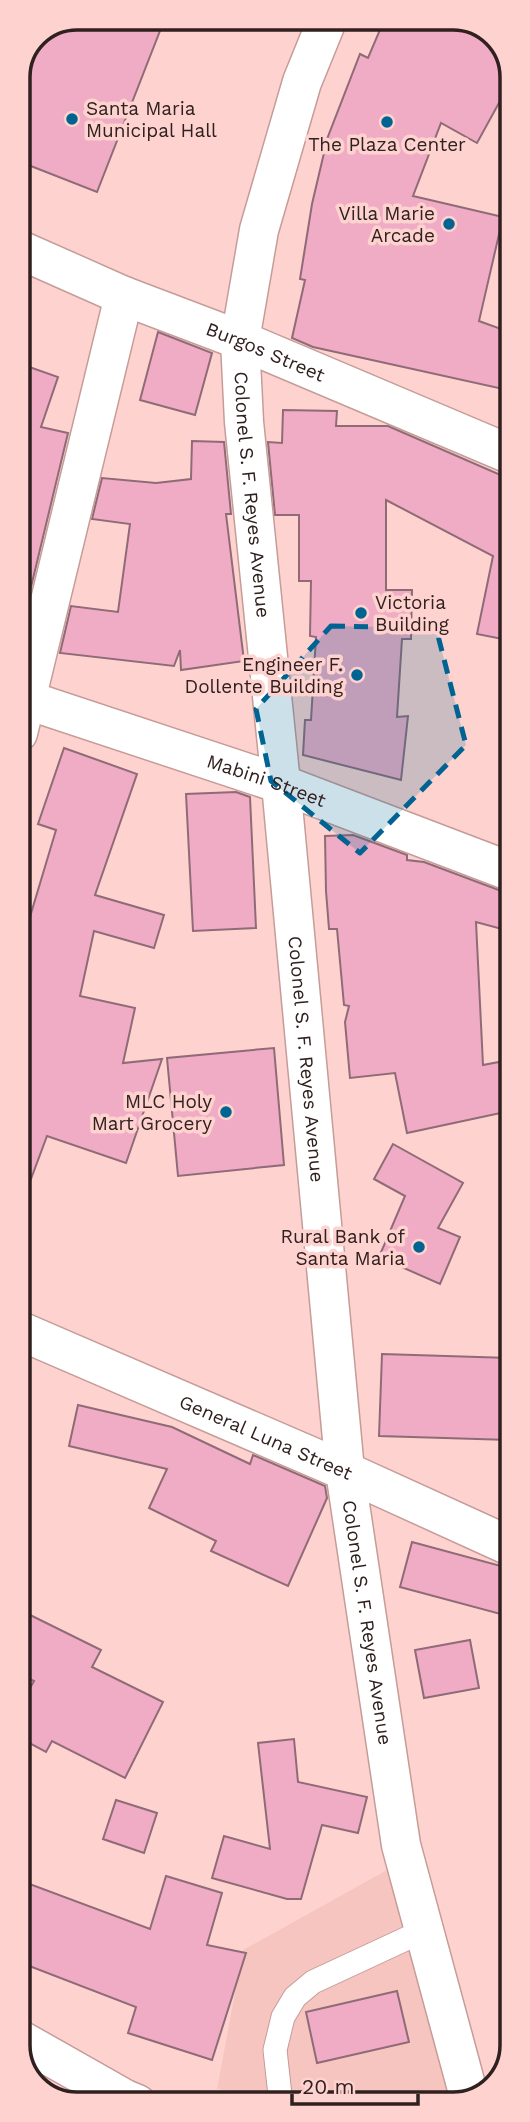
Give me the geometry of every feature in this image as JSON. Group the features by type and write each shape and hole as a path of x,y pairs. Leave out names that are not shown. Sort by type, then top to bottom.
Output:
{"street":[{"name":"Colonel S. F. Reyes Avenue","path":"323,30 302,82 259,230 240,341 244,422 281,784 345,1471 401,1844 467,2090"},
{"name":"Burgos Street","path":"30,253 124,296 240,341 500,450"},
{"path":"30,674 124,296"},
{"name":"Mabini Street","path":"30,713 281,784 500,867"},
{"name":"General Luna Street","path":"30,1335 500,1541"},
{"path":"30,2045 113,2092"}],"lane":[{"path":"280,2092 275,2050 282,2017 295,1997 313,1982 425,1930"}],"highlighted area":[{"path":"331,626 436,628 466,745 360,853 271,781 256,709"}],"shaded area":[{"path":"387,1870 452,2092 237,2092 217,2089 243,1950"}],"building":[{"name":"Santa Maria Municipal Hall","path":"77,30 160,30 97,192 30,166 30,77 33,59 44,44 59,33"},
{"path":"380,30 456,30 471,33 484,41 498,62 500,101 477,143 441,123 413,196 500,216 500,230 479,321 500,329 500,388 313,347 292,338 305,280 300,279 312,204 324,153 322,152 360,54 368,58"},
{"path":"158,332 212,353 195,415 140,400"},
{"path":"30,367 58,377 41,427 68,433 30,591"},
{"path":"283,410 337,411 336,426 388,426 500,475 500,639 477,634 493,556 386,500 386,590 412,590 411,639 402,639 397,717 408,716 401,780 303,755 305,720 311,720 316,637 310,636 311,581 299,581 299,515 275,515 268,442 282,443"},
{"path":"192,441 224,442 231,514 226,514 244,661 181,670 180,650 174,666 60,653 71,606 118,612 130,524 92,519 102,478 156,483 191,479"},
{"path":"64,748 137,774 95,895 164,915 154,948 94,931 80,996 135,1008 123,1063 162,1059 126,1163 47,1136 30,1182 30,917 56,830 38,824"},
{"path":"236,792 250,797 256,928 193,931 186,794"},
{"path":"353,835 407,855 407,860 424,862 500,890 500,928 476,922 483,1065 499,1062 500,1113 407,1133 395,1073 350,1078 345,1022 349,1006 344,1005 337,929 329,929 325,836"},
{"name":"MLC Holy Mart Grocery","path":"274,1048 284,1165 178,1176 167,1058"},
{"path":"393,1144 463,1183 438,1228 460,1237 440,1284 379,1257 405,1196 374,1179"},
{"path":"382,1354 500,1358 500,1440 379,1436"},
{"path":"78,1405 172,1427 250,1464 253,1455 325,1486 327,1498 288,1586 211,1551 216,1541 149,1508 167,1469 69,1446"},
{"path":"412,1542 500,1566 500,1614 400,1587"},
{"path":"30,1615 101,1650 92,1667 163,1702 125,1778 52,1741 46,1752 30,1743 30,1688 34,1681 30,1679"},
{"path":"470,1640 479,1688 424,1698 415,1650"},
{"path":"294,1739 298,1782 367,1797 358,1833 322,1825 301,1899 287,1899 212,1878 224,1836 270,1849 258,1743"},
{"path":"116,1800 157,1813 144,1853 103,1839"},
{"path":"166,1876 222,1893 207,1945 246,1953 212,2060 128,2033 136,2007 30,1966 30,1884 150,1929"},
{"path":"397,1991 409,2042 317,2063 306,2012"}],"place":[{"name":"Santa Maria Municipal Hall","path":"72,119"},
{"name":"The Plaza Center","path":"387,122"},
{"name":"Villa Marie Arcade","path":"449,224"},
{"name":"Victoria Building","path":"361,613"},
{"name":"Engineer F. Dollente Building","path":"357,675"},
{"name":"MLC Holy Mart Grocery","path":"226,1112"},
{"name":"Rural Bank of Santa Maria","path":"419,1247"}]}
